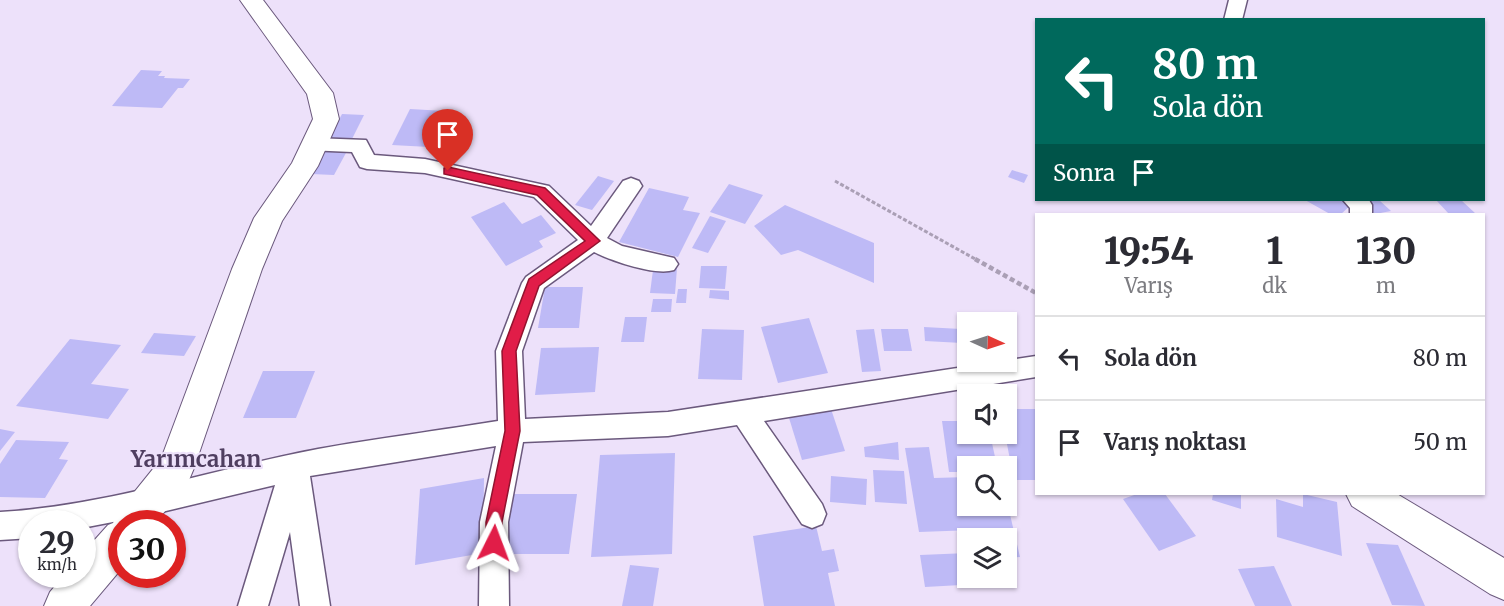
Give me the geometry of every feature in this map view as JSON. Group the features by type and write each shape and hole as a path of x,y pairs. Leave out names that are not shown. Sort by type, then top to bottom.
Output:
{"street":[{"path":"143,510 176,468 247,269 269,218 304,166 326,119 320,93 251,0"},
{"path":"1234,18 1238,0"},
{"path":"314,144 359,145 367,162 425,166 541,191 593,241 617,253 666,264"},
{"path":"494,606 494,522 512,431 509,351 534,283 593,241 631,186"},
{"path":"151,510 294,468 512,431 668,424 1035,367"},
{"path":"744,413 812,514"},
{"path":"253,606 294,468"},
{"path":"294,468 315,606"},
{"path":"1367,495 1504,580"},
{"path":"0,526 18,525"},
{"path":"64,606 108,554"}],"path":[{"path":"835,182 1035,292"}],"building":[{"path":"141,70 162,71 158,76 165,76 164,78 190,79 183,88 178,88 162,108 112,106"},
{"path":"410,109 445,111 429,147 392,145"},
{"path":"342,114 364,115 351,141 328,141"},
{"path":"324,150 347,151 334,175 311,174"},
{"path":"1012,170 1028,175 1024,183 1008,177"},
{"path":"598,176 614,181 592,210 575,205"},
{"path":"729,184 763,195 745,224 710,212"},
{"path":"649,188 689,197 683,210 700,213 678,257 619,242"},
{"path":"1307,201 1343,201 1351,205 1342,213 1328,213"},
{"path":"1359,201 1380,201 1391,211 1374,213"},
{"path":"1437,201 1462,201 1475,213 1448,213"},
{"path":"504,202 522,224 541,215 556,233 539,241 543,247 506,266 471,217"},
{"path":"785,205 874,243 874,283 798,250 781,255 754,226"},
{"path":"710,216 726,221 708,253 692,248"},
{"path":"701,266 727,266 725,289 699,288"},
{"path":"677,268 675,294 650,293 653,270"},
{"path":"545,287 583,287 579,328 538,328"},
{"path":"678,289 687,289 686,303 676,303"},
{"path":"710,290 729,291 729,300 709,298"},
{"path":"653,299 672,299 671,312 651,312"},
{"path":"625,317 647,317 644,342 621,342"},
{"path":"809,318 828,373 778,383 761,327"},
{"path":"924,327 957,329 957,343 925,341"},
{"path":"702,329 744,330 742,380 698,379"},
{"path":"874,329 881,371 862,372 856,330"},
{"path":"881,329 908,329 912,351 884,351"},
{"path":"154,333 196,336 184,356 141,353"},
{"path":"70,339 121,345 91,384 129,389 108,419 16,406"},
{"path":"599,347 595,392 535,395 541,348"},
{"path":"263,371 315,371 296,418 243,418"},
{"path":"831,409 845,451 802,460 789,418"},
{"path":"1017,409 1035,409 1035,480 1017,480 1017,456 1009,456 1007,444 1017,444"},
{"path":"942,421 957,421 957,444 992,444 995,456 957,456 957,472 949,472"},
{"path":"0,429 15,432 0,451"},
{"path":"16,440 69,442 59,459 68,460 45,498 0,497 0,464"},
{"path":"898,442 899,460 865,457 864,447"},
{"path":"929,447 934,478 957,477 957,516 1010,516 1013,528 957,528 957,531 919,532 905,448"},
{"path":"675,453 672,554 591,557 600,455"},
{"path":"873,470 904,471 907,504 875,502"},
{"path":"831,476 867,479 866,505 830,502"},
{"path":"484,478 483,553 415,565 420,489"},
{"path":"509,494 577,494 569,554 497,554"},
{"path":"1134,495 1166,495 1196,536 1159,551 1123,499"},
{"path":"1213,495 1241,495 1241,509 1212,500"},
{"path":"1303,495 1337,502 1342,556 1277,537 1276,499 1303,507"},
{"path":"816,526 822,551 834,549 839,571 828,573 835,606 764,606 753,536"},
{"path":"1366,543 1398,545 1425,606 1392,605"},
{"path":"957,553 957,585 925,587 920,555"},
{"path":"630,565 659,568 653,606 622,606"},
{"path":"1274,566 1292,606 1255,606 1238,569"}],"district":[{"name":"Yarımcahan","path":"196,459"}],"route":[{"path":"448,171 541,191 593,241 534,283 509,351 512,431 494,522 494,543"}]}
